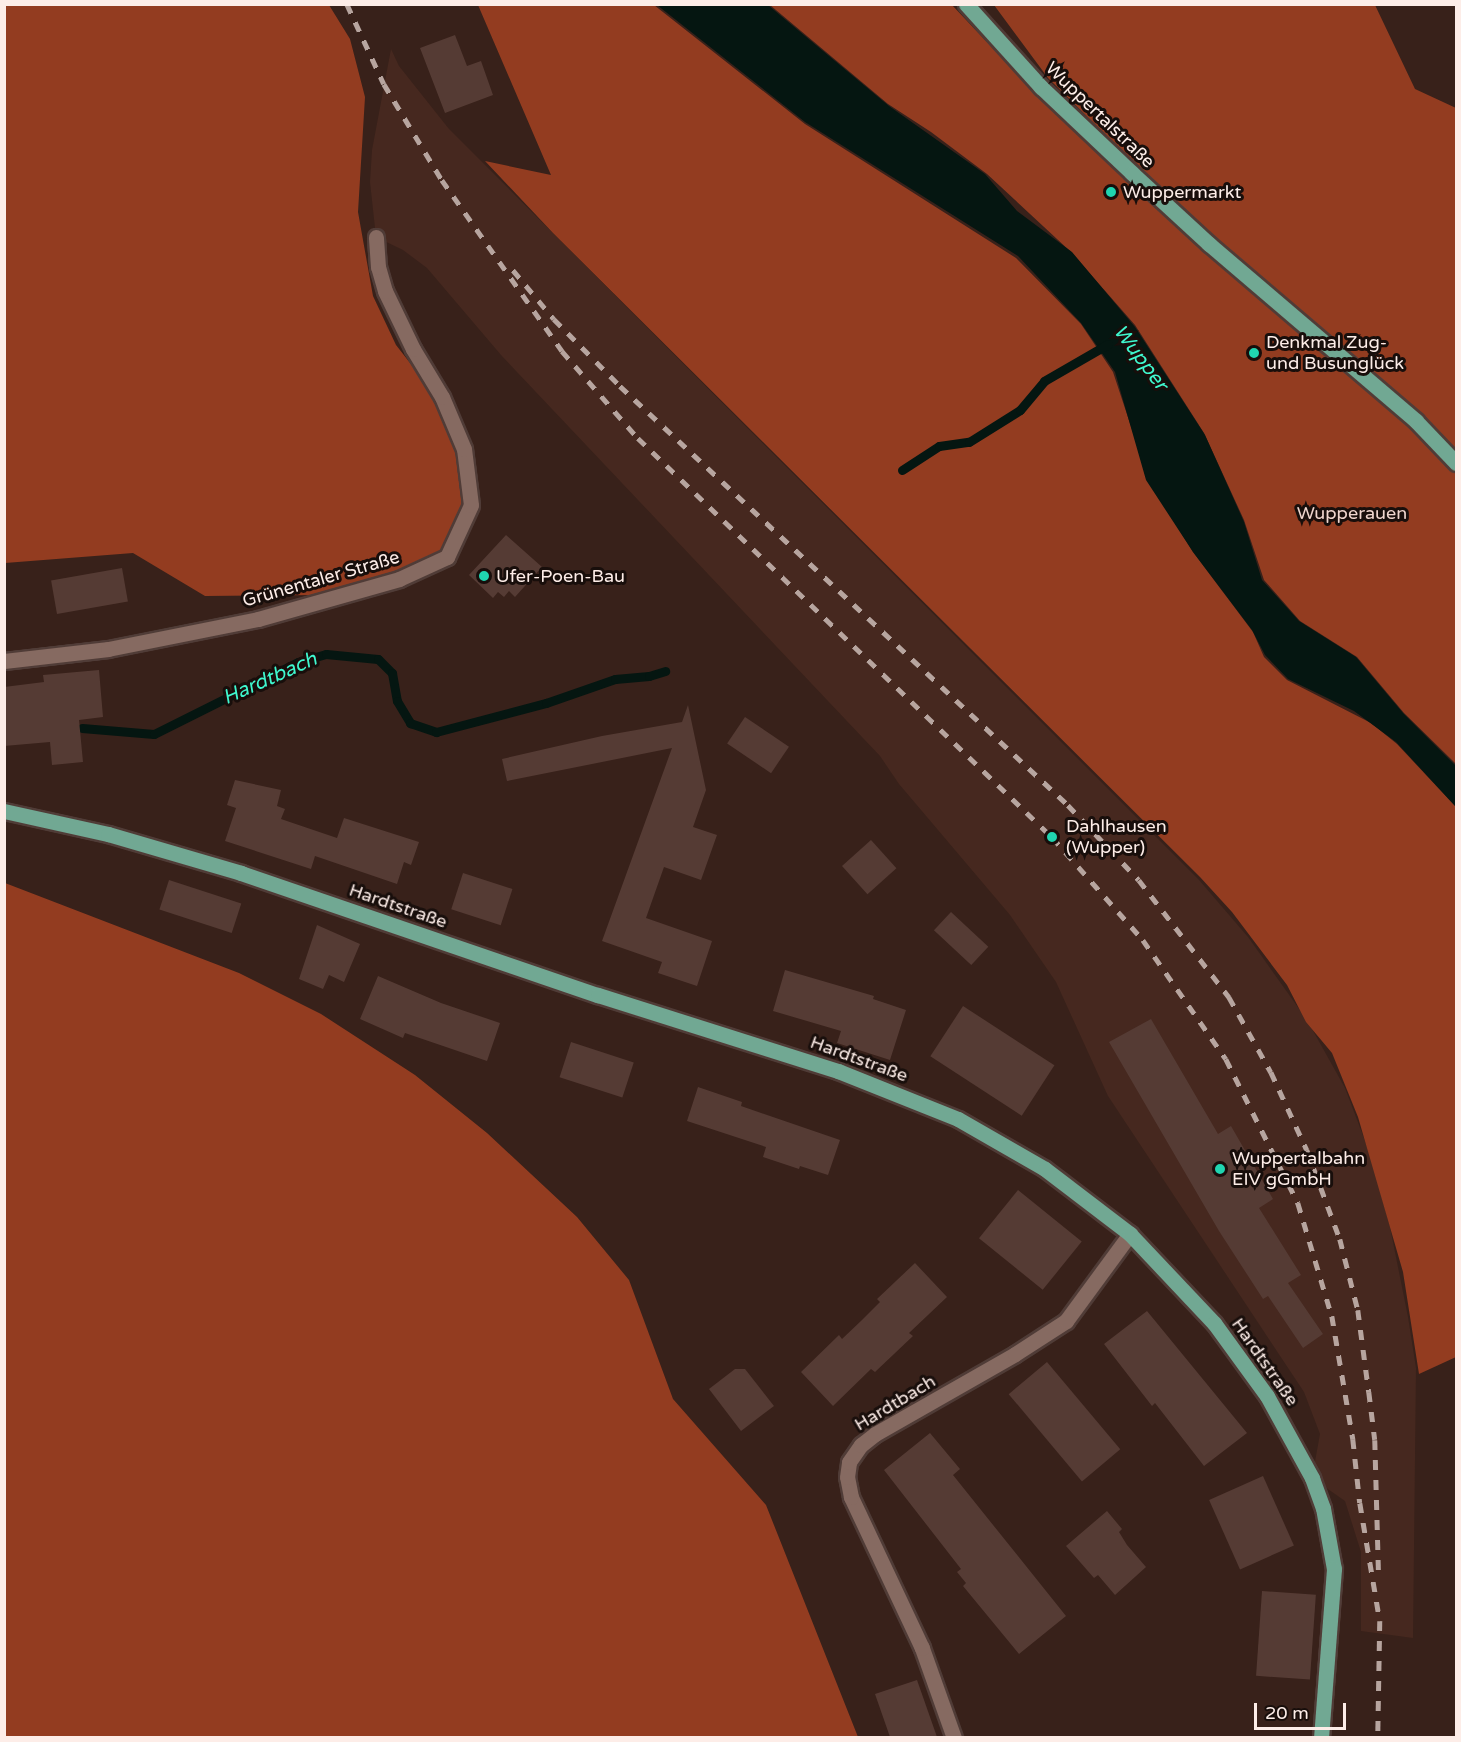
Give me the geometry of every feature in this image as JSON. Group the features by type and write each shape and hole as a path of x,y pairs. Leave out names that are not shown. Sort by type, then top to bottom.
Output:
{"main road":[{"name":"Wuppertalstraße","path":"966,4 1041,87 1132,173 1209,244 1416,421 1456,463"},
{"name":"Hardtstraße","path":"4,811 108,834 241,873 598,995 838,1071 903,1095 958,1119 1045,1169 1130,1234 1214,1323 1247,1365 1287,1430 1318,1493 1329,1533 1334,1569 1321,1737"}],"street":[{"name":"Grünentaler Straße","path":"4,661 108,649 258,619 399,579 447,557 471,505 464,449 442,397 413,349 385,291 378,267 376,237"},
{"name":"Hardtbach","path":"954,1737 922,1648 851,1497 847,1478 849,1462 861,1445 875,1434 1006,1360 1066,1321 1130,1234"}],"shaded area":[{"path":"391,49 399,66 449,129 1199,880 1248,937 1307,1020 1345,1088 1370,1154 1390,1227 1408,1317 1416,1368 1413,1638 1361,1631 1361,1552 1345,1501 1312,1478 1320,1434 1304,1392 1108,1096 1056,982 1010,915 899,784 880,756 501,355 427,268 403,250 376,237 370,182 372,150"}],"green space":[{"path":"5,5 329,5 350,39 365,97 358,212 373,296 396,345 439,400 459,453 466,504 443,556 399,574 323,595 205,596 133,553 5,563"},
{"path":"478,5 654,5 805,124 1016,258 1081,324 1113,372 1149,481 1193,552 1253,632 1264,657 1287,680 1371,723 1397,744 1456,807 1456,1357 1419,1374 1403,1272 1358,1117 1332,1053 1306,1022 1287,985 1232,912 1200,877 553,233 485,161 551,175"},
{"name":"Wupperauen","path":"770,5 952,5 1033,91 1200,249 1326,351 1413,426 1456,469 1456,764 1404,713 1357,657 1300,621 1264,580 1244,520 1204,433 1135,325 1071,252 987,174 931,132 888,104"},
{"path":"994,5 1375,5 1415,89 1456,108 1456,456 1217,242 1141,170 1048,78"},
{"path":"5,883 239,973 321,1014 415,1075 487,1133 577,1217 629,1280 673,1399 766,1505 858,1737 5,1737"}],"water":[{"name":"Wupper","path":"657,5 768,5 889,106 985,174 1017,211 1072,252 1135,327 1205,435 1244,522 1262,580 1299,621 1356,657 1403,713 1456,766 1456,807 1396,742 1354,711 1288,679 1265,655 1252,630 1193,552 1146,480 1115,372 1081,323 1018,256 805,122"}],"building":[{"path":"455,35 467,66 481,61 493,95 445,113 420,48"},
{"path":"506,535 542,567 515,597 509,591 504,597 498,592 493,598 469,575"},
{"path":"122,568 128,601 57,614 51,581"},
{"path":"99,670 103,717 79,720 83,762 52,765 50,742 4,746 4,687 44,682 43,675"},
{"path":"688,705 706,790 693,827 717,835 701,880 664,867 646,918 712,941 697,986 658,973 662,962 602,941 672,748 507,781 502,759 602,736 682,722"},
{"path":"745,717 789,747 771,773 727,744"},
{"path":"235,780 281,790 277,806 285,809 281,819 337,838 344,818 419,842 411,865 404,862 397,884 315,856 311,869 225,841 236,808 227,805"},
{"path":"871,840 896,868 867,894 842,866"},
{"path":"463,873 512,889 501,925 451,909"},
{"path":"169,880 241,903 232,933 159,909"},
{"path":"951,912 988,947 971,965 934,930"},
{"path":"317,925 360,944 344,982 329,975 323,989 299,979"},
{"path":"785,970 874,996 873,999 906,1010 890,1060 837,1043 841,1031 773,1011"},
{"path":"378,976 441,1003 500,1023 487,1061 405,1033 403,1038 360,1019"},
{"path":"963,1006 1054,1065 1022,1116 930,1056"},
{"path":"1151,1019 1218,1134 1231,1126 1273,1199 1259,1208 1301,1275 1288,1283 1323,1334 1303,1348 1268,1296 1263,1299 1219,1231 1109,1042"},
{"path":"571,1042 634,1062 622,1098 560,1077"},
{"path":"698,1087 742,1102 741,1106 840,1140 828,1175 800,1166 799,1169 763,1157 766,1147 687,1121"},
{"path":"1018,1190 1082,1242 1043,1290 979,1238"},
{"path":"915,1263 947,1297 909,1333 913,1336 875,1372 871,1369 833,1406 801,1372 839,1335 842,1339 862,1320 880,1302 877,1299"},
{"path":"1147,1311 1247,1433 1204,1466 1155,1403 1152,1406 1104,1344"},
{"path":"1047,1362 1120,1449 1082,1481 1009,1394"},
{"path":"735,1369 745,1369 774,1406 741,1431 709,1389"},
{"path":"930,1433 960,1469 953,1475 1066,1616 1019,1654 963,1586 966,1583 957,1572 961,1569 884,1470"},
{"path":"1263,1476 1294,1545 1240,1569 1209,1500"},
{"path":"1107,1511 1122,1529 1119,1532 1127,1545 1146,1567 1115,1595 1098,1575 1094,1578 1066,1546"},
{"path":"1262,1591 1316,1595 1310,1680 1256,1676"},
{"path":"917,1680 937,1737 890,1737 875,1694"}],"waterway":[{"name":"Hardtbach","path":"902,470 939,446 969,442 1020,410 1044,381 1108,344"},
{"name":"Hardtbach","path":"82,728 154,734 298,662 326,654 378,659 392,673 397,701 410,723 436,732 546,703 615,679 649,676 665,671"}],"railway":[{"path":"347,4 384,84 442,180 562,351 638,438 1052,837 1143,940 1226,1059 1298,1203 1332,1316 1380,1621 1378,1738"},
{"path":"513,270 554,319 620,386 1068,805 1139,880 1229,997 1271,1072 1307,1150 1340,1239 1358,1310 1375,1440 1379,1579"}],"place":[{"name":"Wuppermarkt","path":"1111,192"},
{"name":"Denkmal Zug- und Busunglück","path":"1254,353"},
{"name":"Ufer-Poen-Bau","path":"484,576"},
{"name":"Dahlhausen (Wupper)","path":"1052,837"},
{"name":"Wuppertalbahn EIV gGmbH","path":"1220,1169"}]}
